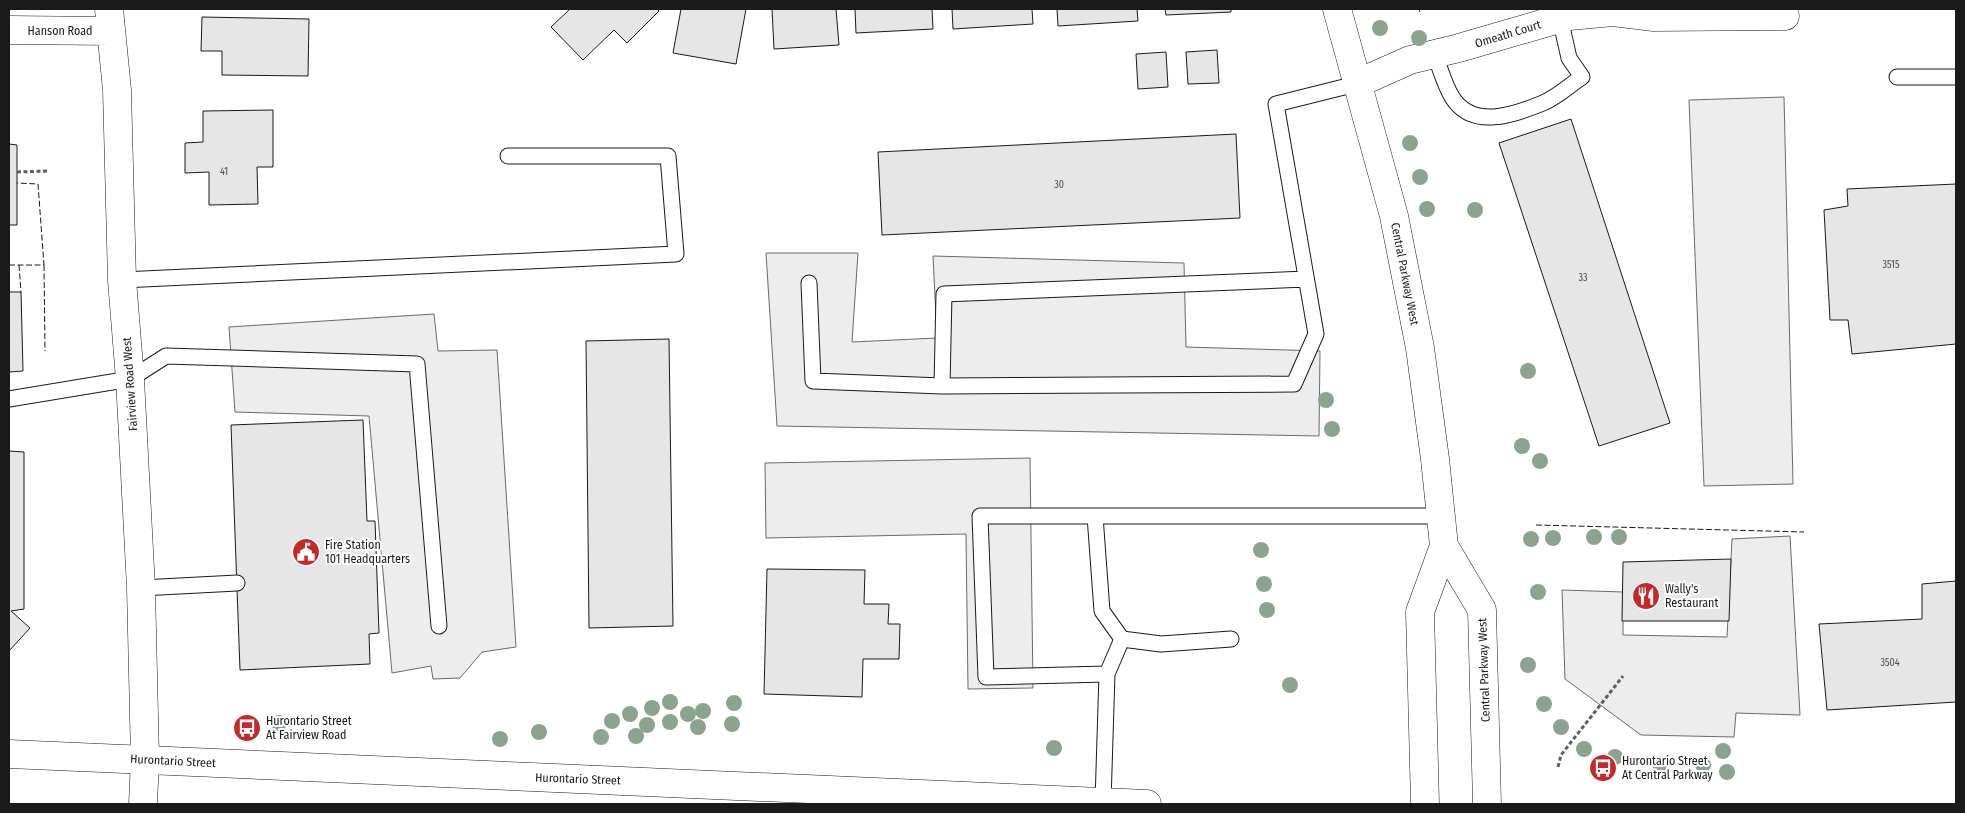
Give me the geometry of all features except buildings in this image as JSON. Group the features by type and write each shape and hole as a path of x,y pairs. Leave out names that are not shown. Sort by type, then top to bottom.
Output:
{"street":[{"name":"Central Parkway West","path":"1337,9 1356,84 1394,216 1420,348 1444,546 1482,610 1487,804"},
{"name":"Omeath Court","path":"1356,84 1410,60 1459,48 1560,18 1613,12 1654,17 1785,16"},
{"name":"Hanson Road","path":"9,30 110,20"},
{"name":"Fairview Road West","path":"110,20 117,90 122,280 130,379 141,588 145,759 143,804"},
{"name":"Central Parkway West","path":"1425,804 1420,612 1444,546"},
{"name":"Hurontario Street","path":"9,754 1147,804"}],"lane":[{"path":"1434,54 1451,97 1463,111 1478,118 1498,117 1544,103 1582,77 1569,58 1560,18"},
{"path":"1897,77 1956,77"},
{"path":"809,283 813,381 942,386 1294,384 1316,334 1276,104 1356,84"},
{"path":"122,280 676,254 668,156 508,156"},
{"path":"942,386 944,294 1306,279"},
{"path":"9,400 130,379 166,356 416,364 439,626"},
{"path":"1107,674 986,677 980,516 1441,516"},
{"path":"1095,516 1102,611 1122,639 1161,644 1231,639"},
{"path":"141,588 237,583"},
{"path":"1103,802 1107,674 1122,639"}],"path":[{"path":"17,172 47,171"},
{"path":"1558,767 1561,755 1623,676"}],"shaded area":[{"path":"1784,97 1793,484 1704,486 1689,100"},
{"path":"766,253 858,253 852,342 937,338 933,256 1184,263 1186,347 1320,351 1319,436 777,426"},
{"path":"434,314 438,351 497,350 516,647 482,652 460,678 433,679 431,666 392,673 369,416 235,412 229,327"},
{"path":"1030,458 1033,688 968,689 966,534 766,538 765,463"},
{"path":"1790,536 1800,715 1736,713 1734,737 1641,735 1565,679 1562,590 1623,592 1623,635 1727,637 1732,539"}],"fence":[{"path":"9,265 44,265 38,184 17,183"},
{"path":"19,265 21,292"},
{"path":"44,265 45,351"},
{"path":"1536,525 1804,532"}],"place":[{"name":"Fire Station 101 Headquarters","path":"306,552"},
{"name":"Wally's Restaurant","path":"1646,596"},
{"name":"Hurontario Street At Fairview Road","path":"247,728"},
{"name":"Hurontario Street At Central Parkway","path":"1603,768"}]}
